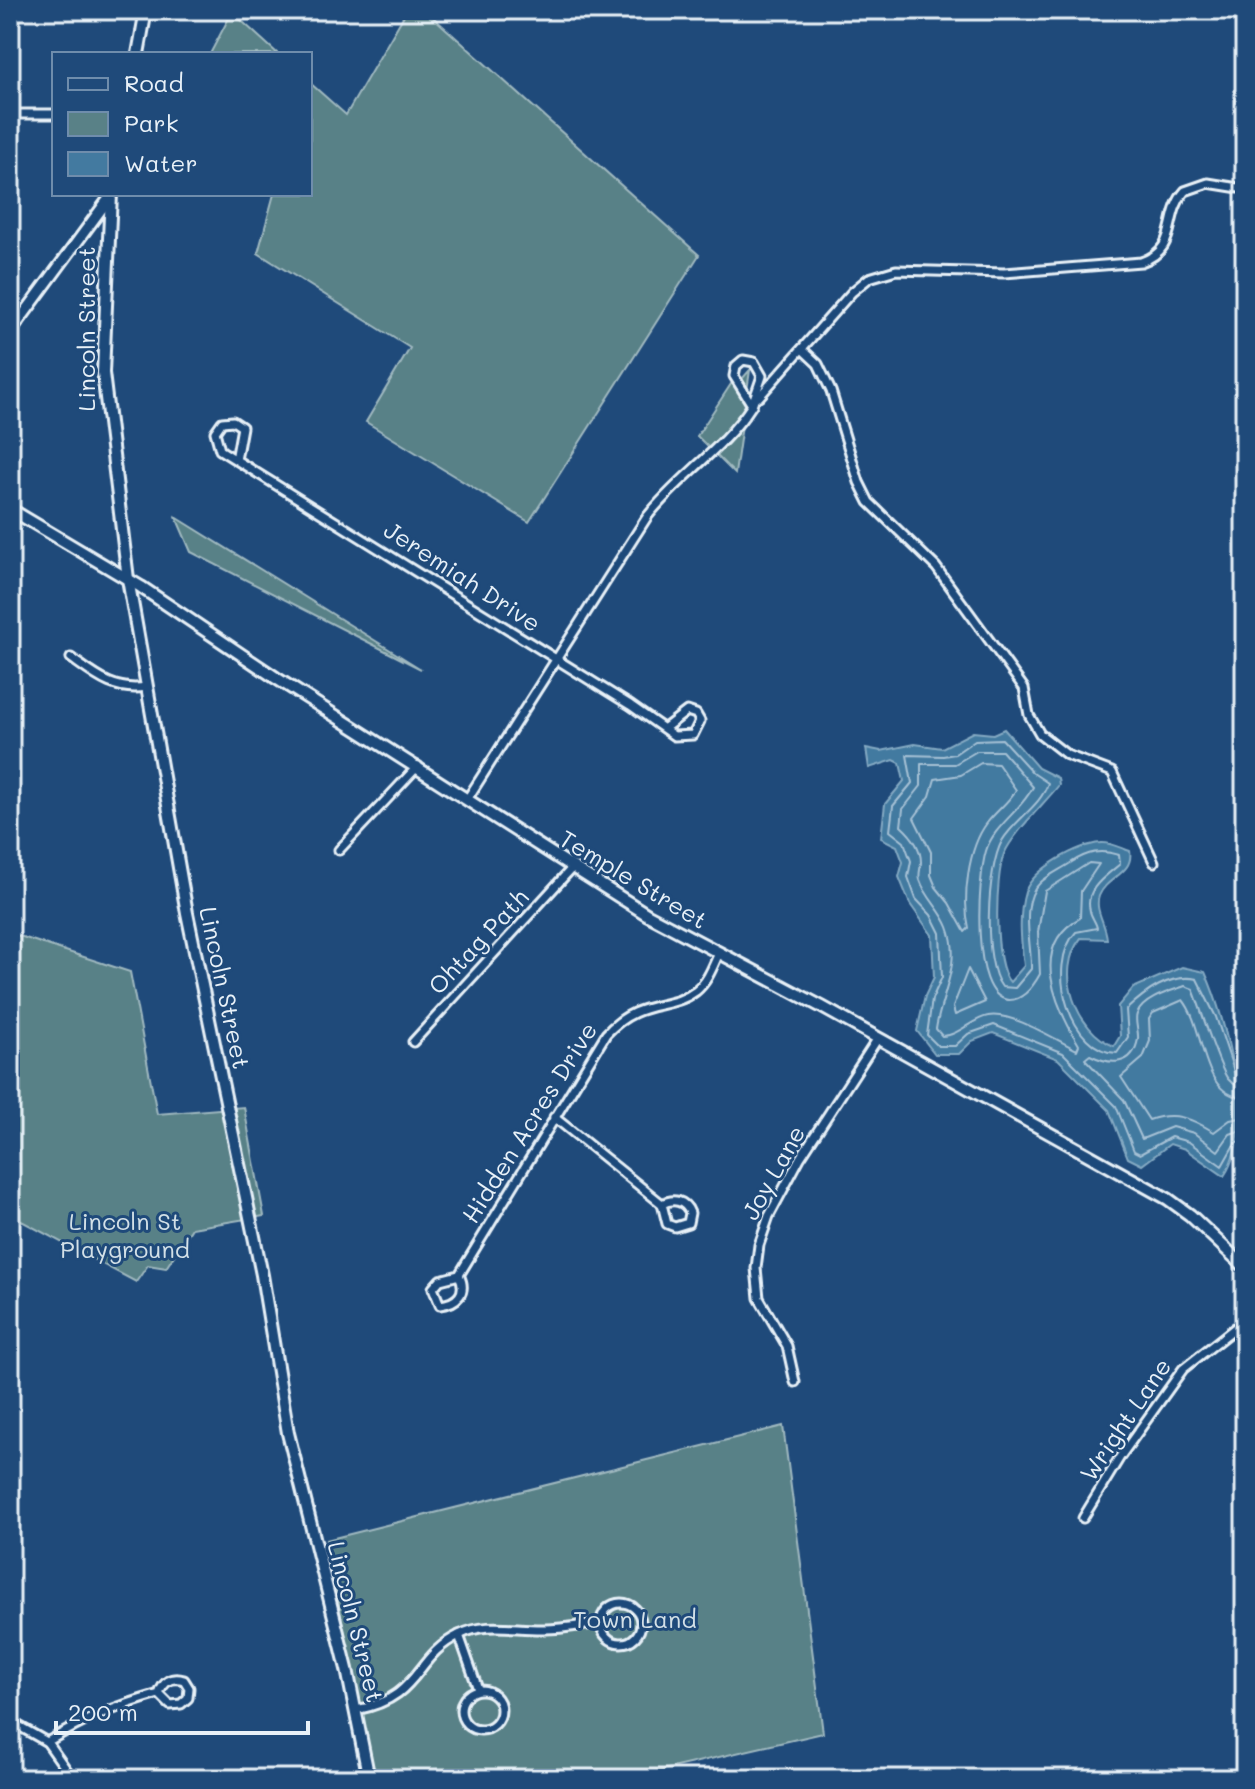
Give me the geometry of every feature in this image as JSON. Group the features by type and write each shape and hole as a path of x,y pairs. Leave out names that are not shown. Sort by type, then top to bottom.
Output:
{"main road":[{"path":"138,52 146,10"},
{"name":"Lincoln Street","path":"111,196 103,373 128,579 198,969 262,1275 288,1433 356,1710 369,1779"},
{"name":"Temple Street","path":"10,509 128,579 572,868 719,953 1168,1199 1190,1215 1245,1267"}],"street":[{"path":"10,114 52,114"},
{"path":"468,798 556,661 607,574 662,497 721,446 752,405 858,286 896,270 1004,273 1141,262 1154,258 1166,244 1185,191 1208,183 1245,189"},
{"path":"10,333 111,196"},
{"path":"802,349 818,364 831,391 859,482 869,502 945,579 1024,688 1029,715 1040,734 1067,755 1112,772 1154,862"},
{"path":"742,360 754,362 760,369 761,382 752,405 734,376 742,360"},
{"name":"Jeremiah Drive","path":"236,460 242,427 233,421 222,422 216,428 215,442 220,450 556,661 665,728"},
{"path":"71,658 112,685 126,690 146,687"},
{"path":"687,711 696,714 700,721 698,730 686,738 674,736 665,728 687,711"},
{"path":"339,850 418,766"},
{"name":"Ohtag Path","path":"413,1042 572,868"},
{"name":"Hidden Acres Drive","path":"459,1275 463,1282 461,1297 453,1304 440,1305 433,1288 440,1280 459,1275 590,1057 612,1028 634,1011 695,992 709,976 719,953"},
{"name":"Joy Lane","path":"795,1382 787,1346 759,1298 756,1268 759,1245 769,1216 800,1158 878,1038"},
{"path":"554,1117 662,1204"},
{"path":"673,1200 684,1203 690,1213 688,1223 675,1227 667,1224 662,1218 662,1204 673,1200"},
{"name":"Wright Lane","path":"1083,1518 1120,1457 1183,1369 1245,1320"},
{"path":"618,1603 637,1610 641,1623 636,1636 618,1643 606,1637 601,1623 606,1608 618,1603"},
{"path":"356,1710 384,1703 406,1689 438,1648 459,1635 487,1626 541,1630 601,1623"},
{"path":"459,1635 478,1689"},
{"path":"47,1742 92,1714 159,1694 164,1683 170,1680 184,1680 189,1688 188,1698 176,1706 159,1694"},
{"path":"478,1689 491,1692 500,1703 500,1717 484,1730 472,1728 460,1713 466,1695 478,1689"},
{"path":"10,1721 47,1742 73,1779"}],"green space":[{"path":"407,10 425,10 699,255 529,522 366,422 410,348 258,253 273,196 312,196 312,85 346,115"},
{"path":"232,12 276,52 211,52"},
{"path":"750,370 735,474 697,436 731,384 742,379"},
{"path":"176,517 421,669 191,552"},
{"name":"Lincoln St Playground","path":"10,933 130,972 157,1114 244,1107 264,1216 192,1228 166,1268 148,1265 136,1282 10,1215"},
{"name":"Town Land","path":"783,1426 823,1733 624,1779 374,1779 326,1540"}],"water":[{"path":"1004,729 1038,768 1058,778 1059,785 1004,854 997,920 1004,973 1010,982 1024,966 1021,910 1025,892 1037,875 1069,853 1091,845 1108,843 1130,851 1128,865 1099,896 1098,907 1107,939 1081,938 1073,952 1069,967 1073,999 1089,1027 1114,1046 1120,1036 1118,1006 1133,988 1182,967 1205,972 1229,1046 1237,1105 1233,1157 1224,1176 1185,1149 1170,1144 1142,1165 1128,1158 1109,1110 1058,1059 993,1033 972,1041 959,1054 935,1054 917,1031 925,996 934,977 932,935 910,904 899,877 903,862 897,846 881,838 885,804 904,781 900,763 894,760 869,768 866,748 881,751 915,744 942,748 973,732 993,734"}]}
